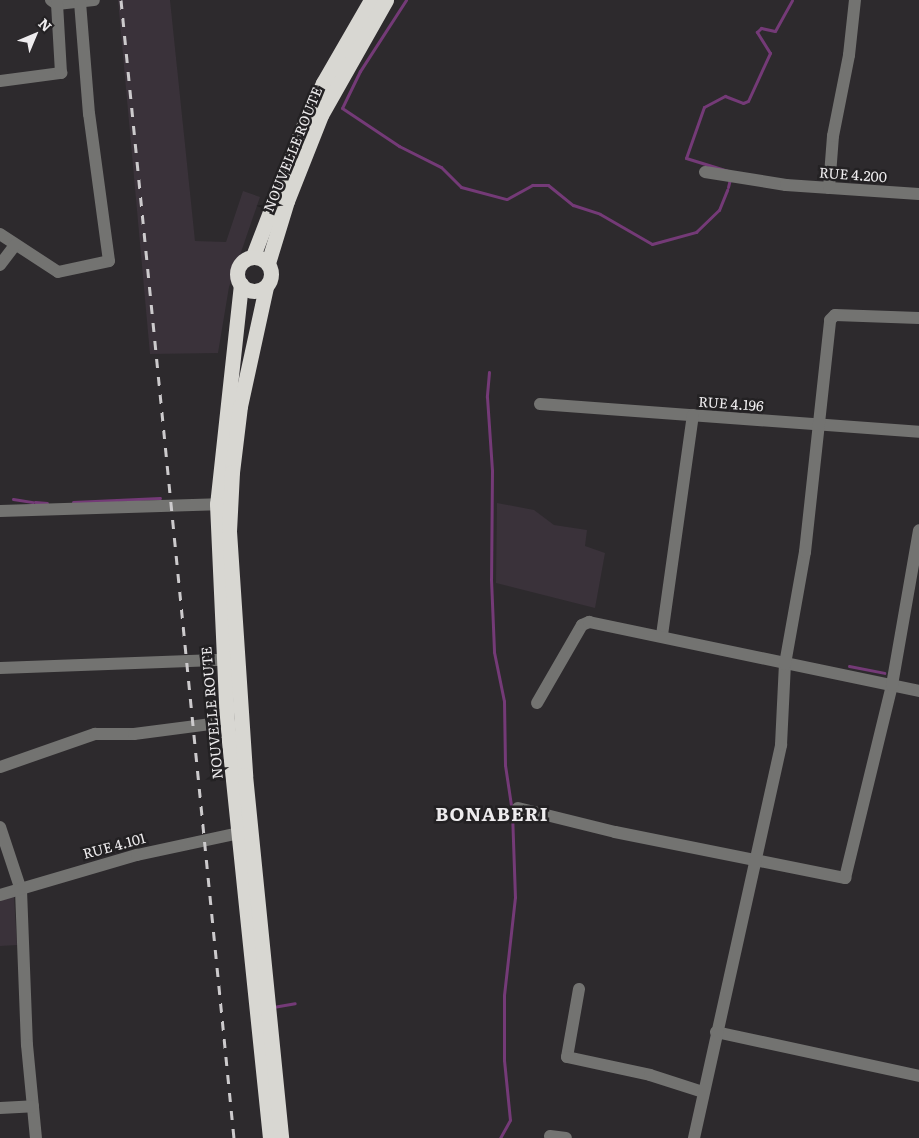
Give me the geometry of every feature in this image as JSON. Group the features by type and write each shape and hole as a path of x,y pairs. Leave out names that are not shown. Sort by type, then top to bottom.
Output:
{"highway":[{"name":"NOUVELLE ROUTE","path":"253,256 319,91 371,0"},
{"name":"NOUVELLE ROUTE","path":"268,263 287,201 321,115 386,0"},
{"path":"253,256 268,263 271,271 266,286 253,291 241,284 237,272 239,265 253,256"},
{"name":"NOUVELLE ROUTE","path":"241,284 216,504 222,660 227,722 270,1138"},
{"name":"NOUVELLE ROUTE","path":"266,286 240,406 232,472 229,531 245,775 281,1138"}],"street":[{"path":"0,81 61,73 54,2 94,0"},
{"path":"829,188 833,136 849,55 855,0"},
{"path":"0,234 58,272 109,261 88,107 80,2"},
{"name":"RUE 4.200","path":"705,172 786,185 919,194"},
{"path":"0,265 15,245"},
{"path":"694,1138 783,737 785,664 806,552 832,317 919,318"},
{"name":"RUE 4.196","path":"540,404 919,432"},
{"path":"662,635 693,416"},
{"path":"0,511 216,504"},
{"path":"518,808 615,832 841,879 846,877 892,684 919,530"},
{"path":"537,703 585,623 662,635 785,664 892,684 919,691"},
{"path":"0,668 222,660"},
{"path":"0,768 95,734 134,734 227,722"},
{"path":"0,828 21,890 25,1006 36,1138"},
{"name":"RUE 4.101","path":"0,895 137,855 239,833"},
{"path":"579,989 567,1056 650,1075 704,1092"},
{"path":"716,1032 919,1076"},
{"path":"0,1108 33,1106"},
{"path":"550,1136 566,1138"}],"shaded area":[{"path":"118,0 170,0 195,241 226,242 243,191 260,197 229,287 218,353 150,354"},
{"path":"497,503 534,510 554,525 587,530 585,546 605,553 595,608 496,583"},
{"path":"0,897 14,897 17,945 0,946"}],"waterway":[{"path":"406,0 360,71 342,108 399,146 441,167 461,187 506,199"},
{"path":"728,171 686,158 704,107 725,96 743,103 748,101 770,53 757,32 761,28 775,31 792,0"},
{"path":"728,187 730,179"},
{"path":"507,199 532,185 548,185 573,205 600,214 652,244 696,232 719,210 727,190"},
{"path":"489,372 487,397 492,471 491,579 494,652 504,701 505,765 512,812 515,897 504,995 504,1060 510,1120 500,1138"},
{"path":"73,502 160,498"},
{"path":"13,499 33,502"},
{"path":"35,502 47,503"},
{"path":"849,666 884,673"},
{"path":"273,1007 295,1003"}],"railway":[{"path":"121,0 234,1138"}],"district":[{"name":"BONABERI","path":"492,814"}]}
